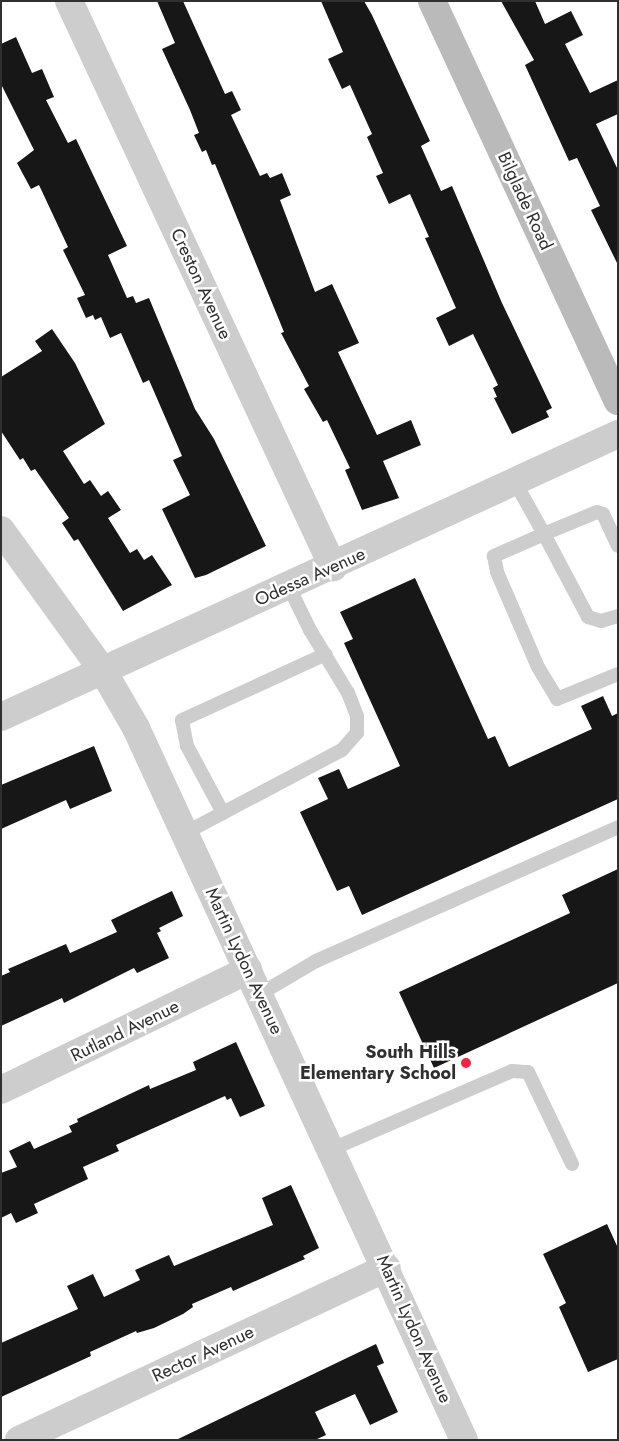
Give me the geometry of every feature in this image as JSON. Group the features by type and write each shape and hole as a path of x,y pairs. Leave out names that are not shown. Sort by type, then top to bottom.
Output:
{"street":[{"name":"Creston Avenue","path":"70,1 333,567"},
{"name":"Bilglade Road","path":"432,1 618,401"},
{"name":"Odessa Avenue","path":"1,717 333,567 618,434"},
{"name":"Martin Lydon Avenue","path":"1,530 103,671 136,728 387,1268 464,1440"},
{"name":"Rutland Avenue","path":"1,1090 254,982"},
{"name":"Rector Avenue","path":"19,1440 387,1268"}],"lane":[{"path":"515,482 588,617 601,622 618,616"},
{"path":"618,546 603,514 597,512 494,556 497,572 538,667 557,699 618,674"},
{"path":"185,833 342,750 353,740 357,716 348,693 289,587"},
{"path":"223,812 187,746 182,720 326,654"},
{"path":"254,982 316,961 618,827"},
{"path":"332,1149 512,1071 528,1072 572,1164"}],"building":[{"path":"157,1 183,1 225,94 232,91 241,110 231,115 260,176 267,173 270,178 282,173 291,195 280,200 315,292 332,284 359,343 338,352 377,435 411,420 421,445 383,461 399,498 362,510 345,470 350,468 327,420 323,422 304,389 309,386 281,333 284,332 215,164 212,165 206,150 202,152 194,135 199,133 162,49 175,43"},
{"path":"321,1 364,1 372,15 430,141 421,146 441,191 452,186 502,303 552,408 546,411 549,417 512,434 494,398 497,397 493,388 498,385 473,334 449,346 436,318 456,308 425,238 429,237 410,194 389,204 376,176 383,173 367,137 372,134 350,85 342,89 328,59 343,52"},
{"path":"501,1 535,1 545,24 571,11 583,35 565,44 590,93 618,80 618,114 596,124 618,170 618,265 591,210 600,206 577,158 569,161 525,65 534,60"},
{"path":"16,37 32,73 42,69 54,97 46,100 68,143 76,139 127,246 108,255 127,298 133,296 136,303 149,298 195,409 214,439 266,546 206,575 195,578 162,509 190,495 173,460 182,456 149,380 143,383 121,333 110,338 101,317 95,320 93,315 86,318 77,298 85,295 63,250 68,247 39,185 31,189 17,163 34,150 1,84 1,44"},
{"path":"52,329 75,363 105,424 63,451 84,484 90,480 101,496 108,491 121,510 108,518 130,553 137,549 144,560 152,555 172,585 123,611 78,539 74,541 62,523 69,518 35,469 31,471 23,458 20,460 1,431 1,377 42,351 35,341"},
{"path":"415,578 488,739 495,736 509,767 592,729 581,706 603,696 612,716 618,713 618,799 362,915 349,886 337,891 300,812 328,799 318,778 339,769 348,789 400,766 344,643 353,639 340,612"},
{"path":"94,746 112,791 70,809 66,800 1,829 1,785"},
{"path":"618,869 618,983 434,1068 399,992 570,913 562,895"},
{"path":"172,891 183,916 159,928 161,931 157,933 169,958 137,973 134,968 64,1003 62,998 1,1026 1,976 10,972 8,969 66,944 70,953 117,932 111,920"},
{"path":"236,1042 265,1106 240,1117 231,1098 227,1100 225,1096 116,1145 119,1151 83,1167 88,1179 34,1204 38,1213 16,1223 11,1213 1,1218 1,1173 17,1167 9,1151 30,1141 34,1149 72,1132 69,1126 78,1122 77,1119 149,1085 150,1089 196,1070 193,1062"},
{"path":"291,1185 319,1248 303,1256 305,1259 233,1291 231,1287 192,1304 193,1307 183,1314 154,1328 137,1333 136,1331 90,1352 91,1356 1,1397 1,1343 78,1309 67,1286 93,1274 104,1297 140,1280 135,1270 169,1255 174,1266 273,1225 262,1198"},
{"path":"607,1224 618,1248 618,1359 588,1372 559,1307 566,1303 543,1254"},
{"path":"376,1344 384,1363 377,1366 398,1412 370,1425 355,1394 315,1412 326,1435 315,1440 176,1440"}],"place":[{"name":"South Hills Elementary School","path":"466,1063"}]}
